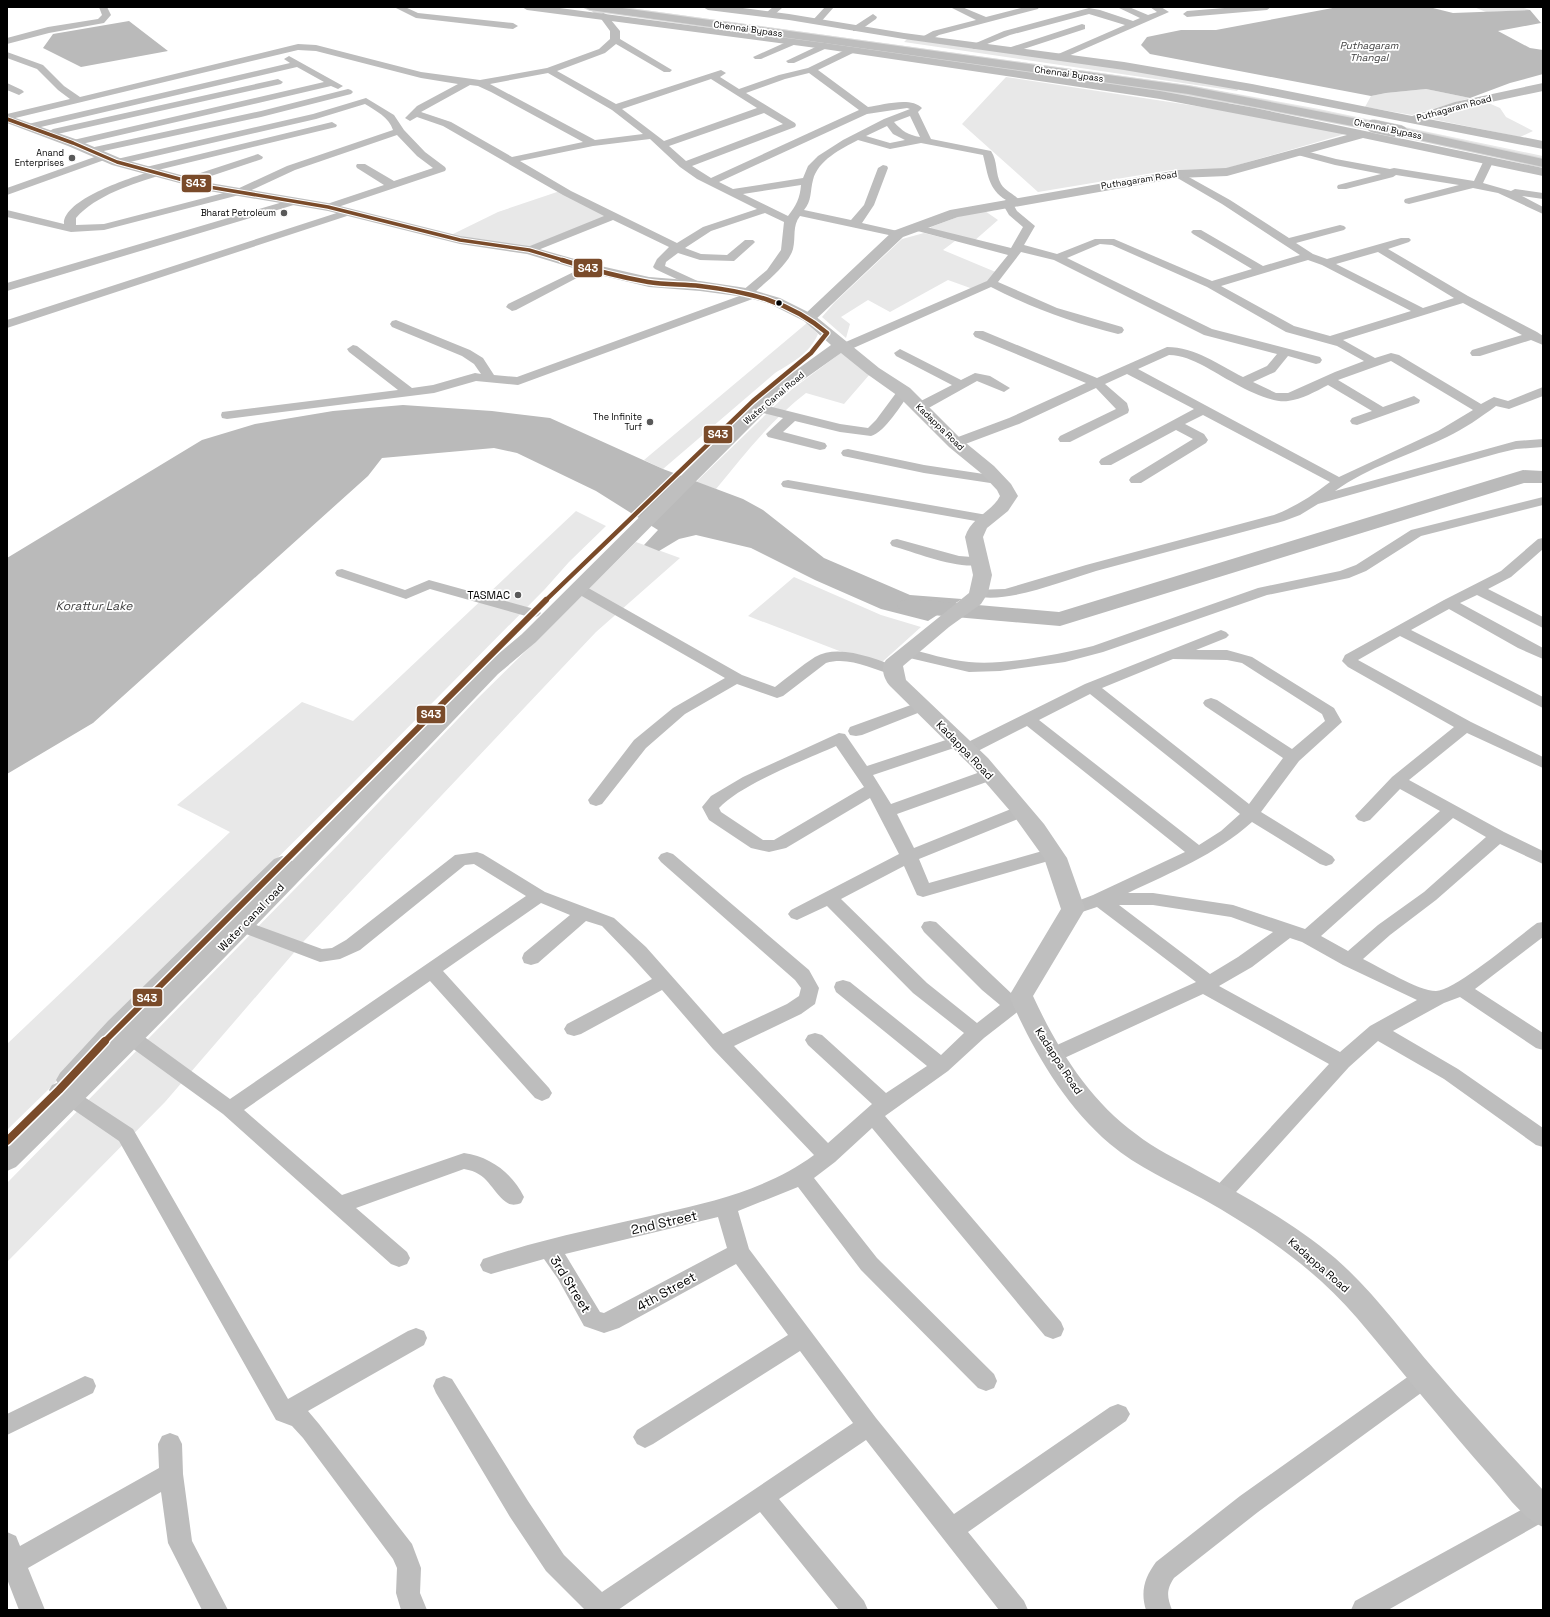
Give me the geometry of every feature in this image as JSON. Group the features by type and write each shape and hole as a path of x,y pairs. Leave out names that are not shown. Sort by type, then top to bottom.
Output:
{"highway":[{"name":"Chennai Bypass","path":"590,7 1188,90 1374,127 1410,126 1543,154"},
{"name":"Chennai Bypass","path":"639,7 1196,85 1312,106 1374,127"},
{"name":"Chennai Bypass","path":"1410,126 1543,163"}],"main road":[{"path":"7,118 73,143 117,162 186,181 293,202 328,207 460,240 529,250 588,268 649,282 700,286 750,294 775,301 809,318 843,346"},
{"name":"Water Canal Road","path":"686,471 746,407 776,381 809,357 820,346 827,333"},
{"name":"Kadappa Road","path":"843,346 904,392 1005,488 1009,496 1006,504 986,519 976,530 973,538 980,562 984,584 977,596"},
{"name":"Water Canal Road","path":"686,471 787,384 843,346"},
{"path":"625,534 686,471"},
{"name":"Water Canal Road","path":"233,923 533,613 625,534"},
{"name":"Water canal road","path":"7,1160 65,1094 124,1033 233,923 492,670 529,638 578,588 625,534"},
{"path":"899,661 942,623 977,596"},
{"name":"Kadappa Road","path":"899,661 898,682 989,774 1022,811 1053,854 1073,909"},
{"path":"1017,1000 1073,909"},
{"name":"Kadappa Road","path":"1017,1000 1028,1013 1076,1091 1119,1136 1139,1150 1259,1218 1290,1239 1326,1268 1369,1310 1424,1378 1542,1511"},
{"path":"7,1141 65,1094"}],"street":[{"path":"7,41 48,30 100,21 107,15 103,7"},
{"path":"398,7 416,15 513,26"},
{"path":"447,7 459,20"},
{"path":"527,7 824,46 1153,94 1255,112 1374,127 1489,160 1543,172"},
{"path":"708,7 774,11 816,22 856,29 1059,57 1252,88 1410,126 1543,145"},
{"path":"816,22 830,7"},
{"path":"954,7 985,20"},
{"path":"1009,7 1019,11"},
{"path":"925,39 936,33 1035,7"},
{"path":"1121,7 1147,18"},
{"path":"1059,57 1132,24 1165,12 1154,7"},
{"path":"1178,7 1195,22"},
{"path":"1187,14 1267,7"},
{"path":"974,46 1007,33 1089,11 1097,12 1132,24"},
{"path":"7,118 298,47 316,48 420,75 467,82 480,82 549,70 602,51 615,40 615,31 603,16"},
{"path":"856,29 873,17"},
{"path":"1008,51 1082,27"},
{"path":"615,40 668,70"},
{"path":"758,57 793,42"},
{"path":"791,61 824,46"},
{"path":"739,92 782,77 811,70 850,51"},
{"path":"276,52 384,112 421,154 441,169 328,207"},
{"path":"7,55 40,67 61,88 78,100"},
{"path":"252,58 274,70 285,80 304,89"},
{"path":"28,127 298,64"},
{"path":"549,70 615,108 652,136 684,166 710,182 790,221"},
{"path":"811,70 863,107 864,111"},
{"path":"615,108 717,75 765,109 791,125 814,135"},
{"path":"47,133 285,80"},
{"path":"7,213 71,229 86,230 104,227 239,192 291,168 398,127 414,113 467,82"},
{"path":"480,82 517,100 566,130 593,143"},
{"path":"73,143 332,83"},
{"path":"7,86 19,92"},
{"name":"Puthagaram Road","path":"809,318 825,301 851,280 898,234 962,211 1178,174 1227,172 1298,152 1374,127 1410,126 1455,106 1543,87"},
{"path":"7,192 97,154 348,92"},
{"path":"117,162 316,116 366,102"},
{"path":"710,182 854,117 864,111 907,105 917,108 914,112 923,142"},
{"path":"662,145 765,109"},
{"path":"227,415 443,387 475,377 512,382 526,379 750,294 771,272 787,250 790,221 798,212 806,195 807,181 812,168 833,149 888,121 914,112"},
{"path":"414,113 447,124 567,193 673,245 676,249 700,257 730,259 749,242"},
{"path":"843,346 991,283 1016,250 1029,226 1013,213 1011,202 995,185 989,156 987,153 923,142 902,135 888,121"},
{"path":"71,229 71,216 84,205 151,172 332,125"},
{"path":"684,166 791,125"},
{"path":"512,160 593,143 652,136"},
{"path":"858,137 890,146 923,142"},
{"path":"1298,152 1322,159 1392,173 1342,187"},
{"path":"186,181 258,157"},
{"path":"1477,185 1489,160"},
{"path":"361,166 394,186"},
{"path":"854,224 864,215 869,206 883,168"},
{"path":"1394,171 1543,196"},
{"path":"1178,174 1226,202 1309,256 1326,262 1422,312"},
{"path":"732,192 807,181"},
{"path":"1410,201 1477,185"},
{"path":"1501,190 1543,211"},
{"path":"7,287 293,202"},
{"path":"700,286 659,267 661,261 676,249 707,229 767,209"},
{"path":"7,324 349,212"},
{"path":"798,212 898,234"},
{"path":"529,250 613,216"},
{"path":"914,227 1058,258 1208,332 1316,360"},
{"path":"1286,242 1340,228"},
{"path":"1197,232 1260,269"},
{"path":"1058,258 1099,241 1106,240 1114,242 1211,285 1290,329 1341,343 1374,362"},
{"path":"1326,262 1405,240"},
{"path":"1379,248 1464,299 1538,338"},
{"path":"1211,285 1260,269 1309,256"},
{"path":"512,307 588,268"},
{"path":"991,283 1034,305 1062,316 1118,330"},
{"path":"1330,340 1464,299"},
{"path":"396,324 466,353 479,361 490,378"},
{"path":"979,334 1097,383 1122,406 1123,410 1065,439"},
{"path":"1476,353 1538,338"},
{"path":"353,349 409,392"},
{"path":"955,442 1014,421 1167,351 1178,351 1191,355 1273,397 1282,399 1306,392 1328,380 1391,357 1396,358 1482,410"},
{"path":"1242,382 1271,369 1285,352"},
{"path":"900,353 960,384"},
{"path":"1128,369 1339,482"},
{"path":"920,407 975,377 980,377 1004,388"},
{"path":"1328,380 1383,412"},
{"path":"977,596 1006,593 1091,568 1279,518 1295,512 1312,502 1339,482 1443,434 1494,401 1509,405 1543,391"},
{"path":"760,408 840,428 871,432 881,423 904,392"},
{"path":"1358,421 1414,400"},
{"path":"1106,462 1177,425 1204,409"},
{"path":"792,417 773,434 820,446"},
{"path":"1136,480 1201,440 1200,437 1177,425"},
{"path":"1312,502 1495,450 1516,445 1543,443"},
{"path":"848,453 924,469 998,480"},
{"path":"788,484 986,519"},
{"path":"578,588 736,678 778,693 821,660 829,656 969,667 1000,666 1065,657 1098,649 1263,591 1344,575 1361,568 1416,533 1543,501"},
{"path":"1543,542 1506,574 1449,602 1401,631 1353,655 1350,661 1465,726 1543,763"},
{"path":"897,543 958,560 980,562"},
{"path":"342,573 406,595 429,584 533,613"},
{"path":"1477,589 1543,623"},
{"path":"1449,602 1523,645 1543,654"},
{"path":"1401,631 1543,703"},
{"path":"865,772 962,746 1027,718 1092,687 1221,635"},
{"path":"1073,909 1099,899 1198,853 1227,835 1252,814 1293,757 1334,722 1328,711 1247,660 1227,655 1174,655"},
{"path":"596,800 640,744 679,711 736,678"},
{"path":"1092,687 1252,814 1326,860"},
{"path":"1211,703 1293,757"},
{"path":"856,731 922,706"},
{"path":"1027,718 1198,853"},
{"path":"1364,816 1398,781 1465,726"},
{"path":"874,788 780,844 765,848 715,816 711,811 711,804 720,797 839,738 865,772 888,811 909,856 923,891 1053,854"},
{"path":"888,811 989,774"},
{"path":"1398,781 1498,836 1542,855"},
{"path":"1308,937 1452,810"},
{"path":"797,914 909,856 1022,811"},
{"path":"1350,960 1384,930 1430,896 1498,836"},
{"path":"233,923 320,955 328,956 339,954 353,945 461,859 477,858 539,896 585,912 608,922 639,952 720,1044 828,1156"},
{"path":"667,858 802,975 810,988 808,999 794,1009 720,1044"},
{"path":"230,1109 539,896"},
{"path":"828,897 920,988 977,1033"},
{"path":"1099,899 1153,899 1233,911 1308,937 1416,993 1437,998"},
{"path":"1099,899 1207,985 1342,1062"},
{"path":"531,958 585,912"},
{"path":"930,927 989,985 1017,1000"},
{"path":"1220,1196 1342,1062 1377,1031 1437,998 1462,989 1543,928"},
{"path":"1053,1055 1207,985 1245,962 1288,930"},
{"path":"431,970 542,1093"},
{"path":"574,1029 664,980"},
{"path":"843,987 941,1066"},
{"path":"1462,989 1543,1043"},
{"name":"2nd Street","path":"491,1265 549,1249 726,1207 778,1187 801,1176 828,1156 879,1110 941,1066 977,1033 1017,1000"},
{"path":"1377,1031 1451,1074 1543,1139"},
{"path":"124,1033 230,1109 399,1258"},
{"path":"815,1040 879,1110 1053,1329"},
{"path":"65,1094 126,1135 284,1413 300,1419 311,1431 403,1552 410,1568 408,1593 414,1610"},
{"path":"339,1205 464,1160 478,1162 488,1168 514,1198"},
{"path":"801,1176 869,1264 986,1381"},
{"path":"726,1207 739,1252 868,1425 1015,1610"},
{"name":"3rd Street","path":"549,1249 566,1273 592,1319"},
{"name":"4th Street","path":"592,1319 604,1323 611,1321 739,1252"},
{"path":"645,1437 803,1337"},
{"path":"284,1413 416,1338"},
{"path":"1160,1610 1155,1598 1156,1583 1166,1570 1249,1504 1424,1378"},
{"path":"7,1425 85,1386"},
{"path":"444,1386 519,1510 555,1563 601,1609 762,1496 868,1425"},
{"path":"952,1529 1118,1414"},
{"path":"170,1444 170,1474 180,1543 215,1610"},
{"path":"32,1610 9,1558 170,1474"},
{"path":"762,1496 855,1610"},
{"path":"1366,1610 1542,1511"}],"shaded area":[{"path":"601,7 623,7 1194,86 1319,109 1543,156 1543,161 1315,112"},
{"path":"1474,7 1521,7 1530,10 1486,12"},
{"path":"907,39 1122,68 1240,87 1237,91 904,42"},
{"path":"895,51 1231,100 1227,105 892,56"},
{"path":"1006,77 1248,114 1345,134 1224,169 1171,170 1038,192 962,124"},
{"path":"1426,89 1470,98 1412,115 1365,107 1371,96"},
{"path":"1486,102 1500,108 1506,117 1533,131 1520,137 1427,118"},
{"path":"560,191 606,216 529,247 451,235 498,212"},
{"path":"985,211 998,220 974,241 930,229 931,227 966,214"},
{"path":"924,233 955,241 943,250 998,273 994,278 973,289 948,280 890,312 868,300 841,317 850,324 846,338 822,317 835,302 902,239"},
{"path":"807,323 818,334 815,341 800,357 775,373 663,469 644,460"},
{"path":"842,352 870,374 844,404 806,393 793,403 770,426 716,489 696,482 791,390"},
{"path":"576,511 606,526 351,785 111,1023 51,1087 7,1130 7,1044 230,832 177,805 302,702 353,721"},
{"path":"636,542 680,558 596,632 304,941 165,1102 7,1262 7,1183 339,844 477,699"},
{"path":"794,577 881,615 921,627 881,663 842,652 748,616"}],"water":[{"name":"Puthagaram Thangal","path":"1338,7 1429,7 1453,13 1530,10 1541,23 1498,31 1530,48 1543,50 1543,74 1510,83 1470,98 1426,89 1371,96 1150,54 1141,45 1147,37 1181,30 1216,30"},
{"path":"129,21 168,51 81,67 43,48 53,34"},
{"name":"Korattur Lake","path":"403,405 492,411 550,418 663,469 743,499 763,510 824,558 910,595 962,599 928,621 881,609 815,580 751,548 696,535 679,539 659,551 644,545 658,530 596,491 517,453 494,448 382,458 368,476 93,723 7,774 7,558 202,440 255,424 333,411"}],"waterway":[{"path":"909,606 1060,619 1523,476 1543,477"}],"tunnel":[{"path":"595,7 603,16"}],"transit line":[{"name":"S43","path":"7,119 73,143 117,162 209,187 328,207 460,240 529,250 588,268 649,282 700,286 746,293 775,301 794,310 809,318 827,333 811,353 753,401 557,589 117,1028 59,1090 7,1141"}],"place":[{"name":"Anand Enterprises","path":"72,158"},
{"name":"Bharat Petroleum","path":"284,213"},
{"name":"The Infinite Turf","path":"650,422"},
{"name":"TASMAC","path":"518,595"}]}
